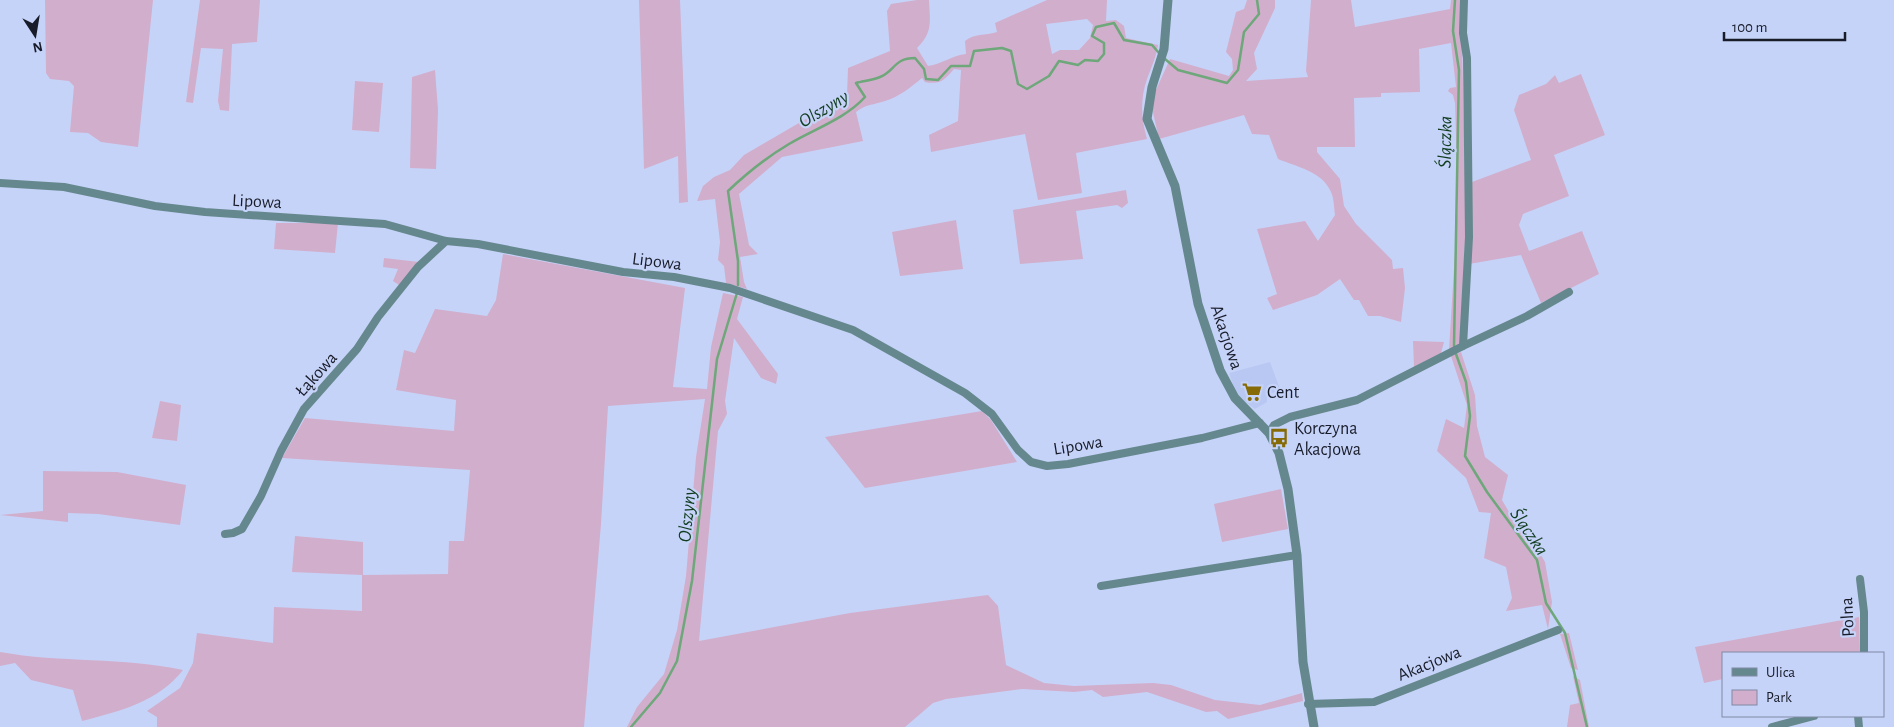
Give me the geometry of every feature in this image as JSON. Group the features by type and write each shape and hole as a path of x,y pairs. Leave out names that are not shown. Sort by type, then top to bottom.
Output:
{"street":[{"name":"Akacjowa","path":"1168,0 1162,62 1148,105 1147,119 1150,131 1175,186 1199,308 1220,370 1234,398 1269,433 1279,453 1288,489 1297,556 1302,662 1308,704 1314,727"},
{"path":"1464,0 1463,33 1467,58 1469,209 1464,346"},
{"name":"Lipowa","path":"0,183 64,187 155,206 204,212 385,224 446,241 478,244 623,272 674,277 730,288 853,330 965,393 992,414 1018,450 1031,462 1047,466 1068,464 1202,438 1260,423"},
{"name":"Łąkowa","path":"225,534 242,529 304,408 358,349 378,317 418,268 446,241"},
{"path":"1269,433 1274,424 1290,418 1357,400 1527,316 1569,292"},
{"path":"1101,586 1297,556"},
{"name":"Polna","path":"1860,579 1864,612 1864,652"},
{"name":"Akacjowa","path":"1308,704 1374,702 1558,630"},
{"path":"1772,727 1810,717"}],"shaded area":[{"path":"1270,362 1280,389 1267,396 1267,402 1255,409 1237,396 1229,373"}],"green space":[{"path":"45,0 153,0 138,147 101,142 88,133 70,132 74,86 69,81 50,79 46,73"},
{"path":"200,0 260,0 257,42 232,44 229,111 220,110 218,101 223,49 201,48 193,103 186,102"},
{"path":"639,0 680,0 688,202 679,203 678,156 644,169"},
{"path":"929,0 930,21 928,32 917,48 928,66 966,54 965,41 969,38 997,32 995,23 1047,0 1107,0 1106,21 1116,20 1124,26 1126,38 1158,45 1142,102 1143,124 1147,139 1076,153 1082,193 1038,200 1025,134 931,152 929,135 958,121 961,70 954,69 945,79 935,83 925,82 922,78 895,97 866,106 856,112 863,141 782,157 739,194 749,245 758,254 740,257 747,289 726,283 724,266 718,260 720,242 715,199 697,201 703,186 714,177 730,170 744,155 847,95 848,68 890,51 887,11 891,4","holes":["1087,19 1093,25 1090,38 1079,50 1060,50 1052,54 1046,24"]},
{"path":"1247,0 1275,0 1275,8 1254,53 1257,69 1246,81 1308,77 1306,71 1311,0 1351,0 1355,27 1450,9 1451,0 1461,0 1466,216 1461,341 1458,345 1449,350 1458,203 1455,103 1453,95 1448,91 1450,88 1456,87 1451,43 1419,49 1420,92 1381,93 1381,97 1354,98 1355,147 1317,147 1317,152 1340,179 1344,206 1356,224 1392,260 1393,269 1403,268 1405,288 1401,322 1380,316 1368,316 1359,300 1354,300 1340,279 1317,295 1273,310 1267,298 1277,294 1257,229 1305,221 1318,241 1335,215 1333,197 1327,185 1315,174 1278,159 1269,135 1252,134 1244,115 1159,139 1152,108 1155,92 1170,59 1229,76 1233,70 1232,59 1226,52 1236,12 1244,9"},
{"path":"435,70 438,110 436,169 410,168 412,77"},
{"path":"1581,74 1605,135 1554,155 1569,196 1523,214 1519,225 1529,251 1582,231 1599,274 1541,303 1521,255 1469,264 1472,182 1531,160 1514,110 1519,95 1546,84 1555,75 1559,83"},
{"path":"355,81 383,83 379,132 352,130"},
{"path":"1126,190 1128,203 1122,208 1117,205 1076,211 1083,259 1020,264 1013,210"},
{"path":"956,220 963,269 900,276 892,232"},
{"path":"276,223 338,223 335,253 274,249"},
{"path":"503,254 685,288 673,387 707,389 711,347 723,293 743,297 737,319 778,374 776,384 761,378 734,338 725,401 727,414 718,431 699,641 850,613 988,595 998,606 1006,665 1044,683 1074,686 1153,683 1171,685 1215,700 1260,705 1302,693 1303,701 1228,719 1217,711 1206,712 1147,692 1103,697 1092,690 1074,692 1022,689 946,699 933,703 905,727 627,727 637,707 664,674 677,630 686,576 696,457 705,399 608,406 601,524 584,727 157,727 157,717 147,711 180,688 193,663 197,633 273,643 274,607 362,611 362,575 292,572 295,536 363,542 363,575 448,574 449,541 464,541 470,470 282,458 305,418 454,431 456,400 396,390 404,350 415,353 435,309 487,316 496,300"},
{"path":"384,258 419,262 399,285 393,281 398,269 383,267"},
{"path":"1413,341 1444,342 1441,353 1414,367"},
{"path":"1461,352 1475,395 1477,426 1485,457 1508,475 1502,500 1519,529 1535,545 1545,562 1552,602 1548,629 1542,605 1506,611 1512,598 1506,567 1484,558 1491,513 1479,512 1466,478 1437,451 1446,419 1464,428 1467,405 1451,356"},
{"path":"160,401 181,405 177,441 152,438"},
{"path":"982,411 991,420 1017,462 865,488 825,437"},
{"path":"43,471 117,472 186,485 180,525 98,514 68,513 68,522 0,515 43,511"},
{"path":"1281,489 1288,529 1222,542 1214,504"},
{"path":"1859,617 1860,652 1722,652 1722,679 1704,683 1695,647"},
{"path":"1569,633 1578,670 1571,668 1560,634"},
{"path":"0,652 46,658 138,663 183,670 173,681 150,698 124,709 82,721 73,690 31,680 15,663 0,666"},
{"path":"1573,676 1580,680 1589,727 1567,727 1570,705 1579,703"}],"waterway":[{"name":"Olszyny","path":"1165,59 1178,70 1227,83 1238,70 1244,32 1259,14 1257,0"},
{"name":"Ślączka","path":"1454,346 1459,70 1453,31 1455,0"},
{"name":"Olszyny","path":"738,285 738,261 728,191 773,154 839,118 857,105 865,97 856,83 880,77 899,62 915,58 924,69 926,79 938,80 951,66 970,66 974,51 1002,48 1011,51 1018,84 1027,89 1049,76 1059,61 1078,65 1085,60 1098,61 1104,54 1104,43 1092,36 1096,27 1114,23 1124,40 1152,45 1159,53"},
{"name":"Olszyny","path":"631,727 660,693 677,661 692,581 717,359 737,293"},
{"name":"Ślączka","path":"1456,354 1466,382 1470,416 1465,456 1487,492 1537,560 1546,603 1565,633 1587,727"}],"place":[{"name":"Cent","path":"1252,392"},
{"name":"Korczyna Akacjowa","path":"1279,438"}]}
